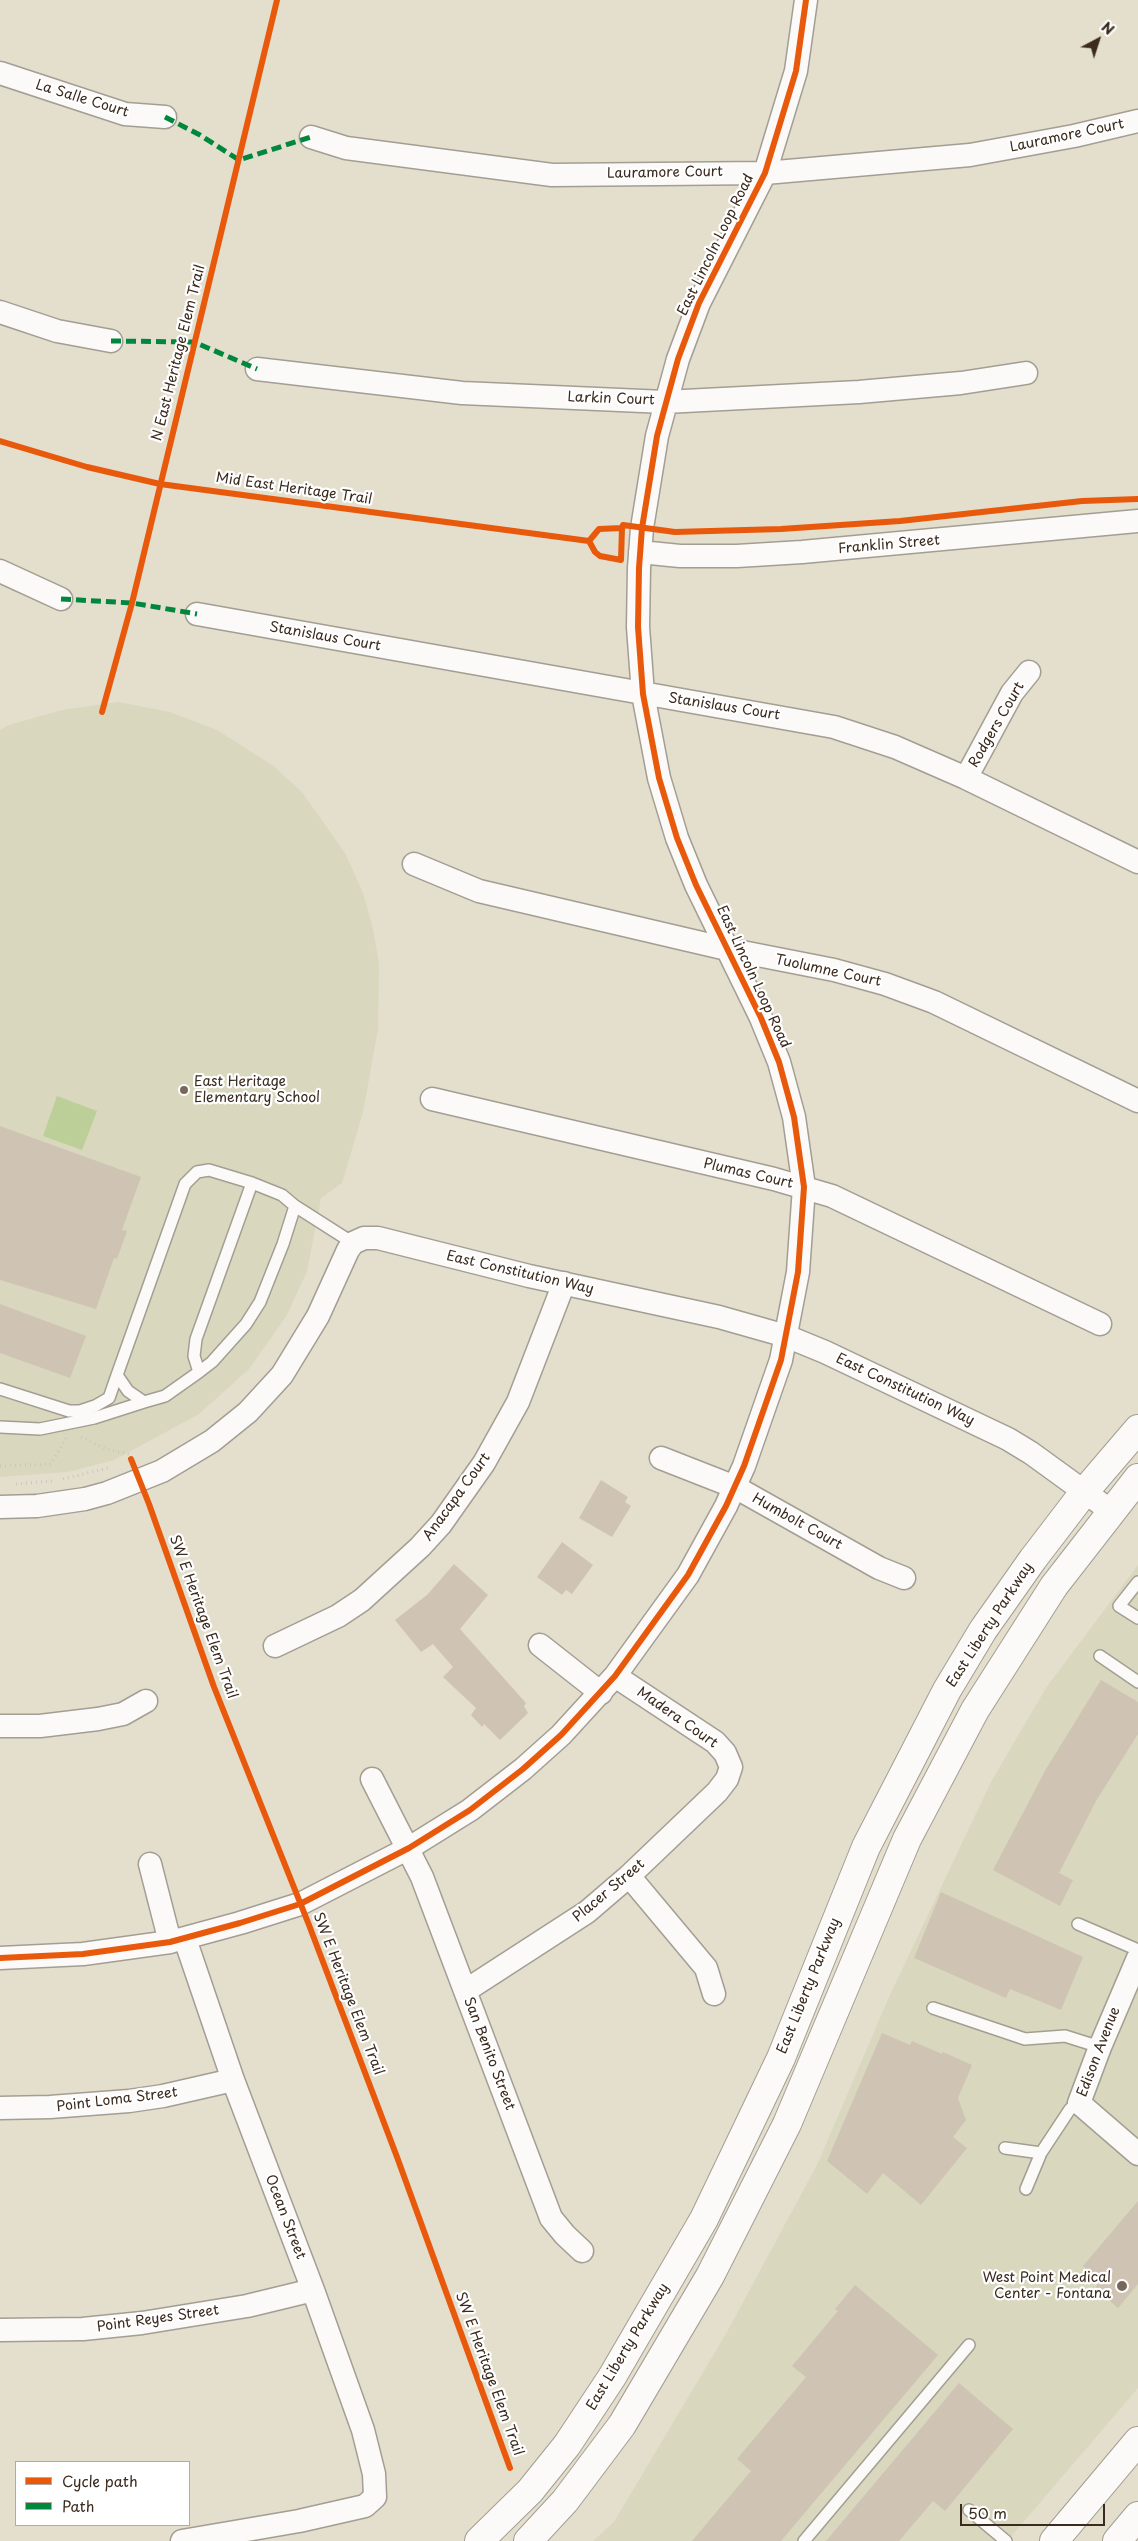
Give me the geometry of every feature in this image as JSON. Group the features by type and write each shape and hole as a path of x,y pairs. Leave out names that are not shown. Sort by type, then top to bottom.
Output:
{"street":[{"name":"East Lincoln Loop Road","path":"0,1958 83,1954 177,1941 300,1904 409,1848 470,1810 523,1769 561,1735 608,1684 688,1575 734,1487 757,1434 781,1360 786,1336 798,1272 804,1187 794,1118 780,1062 677,838 659,778 643,694 638,627 640,552 648,486 665,402 678,359 699,303 765,173 796,71 806,0"},
{"name":"La Salle Court","path":"0,73 125,114 165,117"},
{"name":"Lauramore Court","path":"311,137 346,148 552,174 765,173 970,155 1074,136 1138,121"},
{"path":"0,312 57,331 111,342"},
{"name":"Larkin Court","path":"257,369 462,393 665,402 858,392 961,383 1026,372"},
{"name":"Franklin Street","path":"640,552 672,555 728,556 802,552 1138,521"},
{"path":"0,570 61,599"},
{"name":"Stanislaus Court","path":"197,614 643,694 834,726 895,747 966,778 1138,862"},
{"name":"Rodgers Court","path":"966,778 1012,693 1028,672"},
{"name":"Tuolumne Court","path":"414,864 479,890 727,949 834,970 885,984 934,1002 1138,1101"},
{"name":"Plumas Court","path":"432,1099 804,1187 832,1196 870,1212 1100,1324"},
{"name":"East Constitution Way","path":"353,1243 364,1238 378,1238 564,1283 719,1316 786,1336 1008,1439 1031,1452 1111,1511"},
{"path":"0,1507 37,1506 85,1499 140,1481 184,1459 212,1442 264,1396 288,1366 308,1334 353,1243"},
{"name":"Anacapa Court","path":"275,1646 310,1631 356,1605 394,1572 441,1524 484,1462 518,1402 564,1283"},
{"name":"East Liberty Parkway","path":"489,2537 567,2445 596,2402 690,2242 743,2139 781,2058 862,1855 889,1798 947,1690 983,1630 1033,1559 1085,1491 1138,1429"},
{"name":"Humbolt Court","path":"661,1458 734,1487 879,1568 904,1578"},
{"path":"517,2504 536,2538 622,2425 710,2276 787,2124 838,2006 895,1865 954,1748 1054,1586 1138,1478"},
{"name":"Madera Court","path":"540,1645 715,1742 725,1753 731,1767"},
{"path":"0,1726 40,1726 91,1720 123,1714 146,1701"},
{"name":"Placer Street","path":"464,1991 556,1934 587,1912 629,1876 717,1792 727,1779 731,1767"},
{"name":"San Benito Street","path":"372,1779 409,1848 551,2218 565,2236 582,2251"},
{"name":"Ocean Street","path":"150,1864 177,1941 233,2080 313,2290 370,2451 375,2497 365,2506 318,2517 236,2534 182,2541"},
{"path":"629,1876 706,1968 714,1994"},
{"name":"Edison Avenue","path":"1138,1958 1100,2047 1079,2103 1138,2154"},
{"name":"Point Loma Street","path":"0,2108 50,2107 129,2101 163,2096 233,2080"},
{"name":"Point Reyes Street","path":"0,2330 83,2329 142,2323 247,2306 313,2290"},
{"path":"1054,2541 1138,2441"},
{"path":"1117,2541 1138,2516"}],"lane":[{"path":"0,1389 69,1411 80,1411 95,1406 109,1398 184,1184 197,1172 208,1170 252,1182 282,1195 295,1206 353,1243"},
{"path":"199,1372 194,1356 196,1339 252,1182"},
{"path":"0,1427 40,1429 94,1418 166,1396 199,1372 212,1362 246,1324 260,1302 295,1206"},
{"path":"117,1375 128,1391 144,1402"},
{"path":"1138,1582 1119,1606 1138,1618"},
{"path":"1100,1656 1138,1682"},
{"path":"1078,1924 1138,1950"},
{"path":"933,2008 1025,2039 1065,2036 1100,2047"},
{"path":"1026,2189 1041,2153 1070,2109 1079,2103"},
{"path":"1005,2148 1041,2153"},
{"path":"804,2541 969,2345"},
{"path":"969,2510 1006,2541"}],"path":[{"path":"0,1466 51,1464 70,1433"},
{"path":"77,1434 106,1449 129,1454 140,1481"},
{"path":"122,1463 131,1459"},
{"path":"8,1484 57,1480 114,1466"}],"shaded area":[{"name":"East Heritage Elementary School","path":"118,702 170,712 217,730 272,765 302,792 345,853 363,893 373,929 379,965 378,1029 363,1112 342,1183 321,1198 307,1271 287,1315 249,1369 199,1414 114,1460 68,1472 0,1477 0,730 9,725 62,710"},
{"path":"1138,1565 1138,2388 1007,2541 593,2541 614,2522 727,2332 818,2163 889,1997 991,1782 1046,1688"}],"green space":[{"path":"57,1096 97,1111 82,1150 43,1136"}],"building":[{"path":"0,1126 141,1177 122,1230 127,1231 117,1259 114,1258 96,1309 0,1280"},
{"path":"0,1304 86,1336 70,1378 0,1353"},
{"path":"601,1480 628,1497 625,1502 631,1506 612,1537 579,1518"},
{"path":"562,1542 593,1565 572,1594 566,1590 562,1595 537,1577"},
{"path":"454,1564 488,1595 460,1629 526,1703 524,1706 528,1713 500,1740 484,1724 482,1727 471,1715 476,1708 443,1677 453,1667 433,1644 421,1652 395,1620 427,1595"},
{"path":"1101,1680 1138,1702 1138,1734 1096,1801 1059,1873 1073,1880 1060,1906 993,1870 1046,1769"},
{"path":"941,1892 1083,1957 1061,2010 1010,1989 1006,1998 914,1958"},
{"path":"882,2033 910,2045 912,2041 942,2054 943,2052 972,2065 958,2098 966,2120 953,2137 967,2148 921,2205 883,2173 867,2194 827,2161"},
{"path":"1138,2201 1138,2284 1118,2308 1095,2288 1100,2281 1083,2266"},
{"path":"855,2285 938,2355 781,2541 692,2541 751,2471 737,2459 806,2377 792,2366 838,2311 835,2309"},
{"path":"959,2383 1013,2429 945,2511 933,2501 899,2541 826,2541"}],"marked path":[{"path":"165,117 200,135 239,160 311,137"},
{"path":"111,341 194,342 257,369"},
{"path":"61,599 132,603 197,614"}],"cycle path":[{"name":"N East Heritage Elem Trail","path":"102,712 132,603 277,0"},
{"path":"0,1958 83,1954 170,1942 240,1923 300,1904 409,1848 470,1810 523,1769 561,1735 615,1676 688,1575 726,1506 744,1466 781,1360 798,1272 804,1187 794,1117 779,1062 761,1018 696,885 677,838 659,778 643,694 638,627 639,568 642,528 657,436 678,359 699,303 765,173 796,71 806,0"},
{"name":"Mid East Heritage Trail","path":"0,441 87,467 160,484 589,541"},
{"path":"589,541 599,529 622,528 623,525 675,532 781,529 900,521 1082,501 1138,499"},
{"path":"589,541 595,552 600,556 621,560 622,528"},
{"name":"SW E Heritage Elem Trail","path":"131,1459 149,1504 214,1687 309,1925 397,2157 510,2468"}],"place":[{"name":"East Heritage Elementary School","path":"184,1090"},
{"name":"West Point Medical Center - Fontana","path":"1122,2286"}]}
